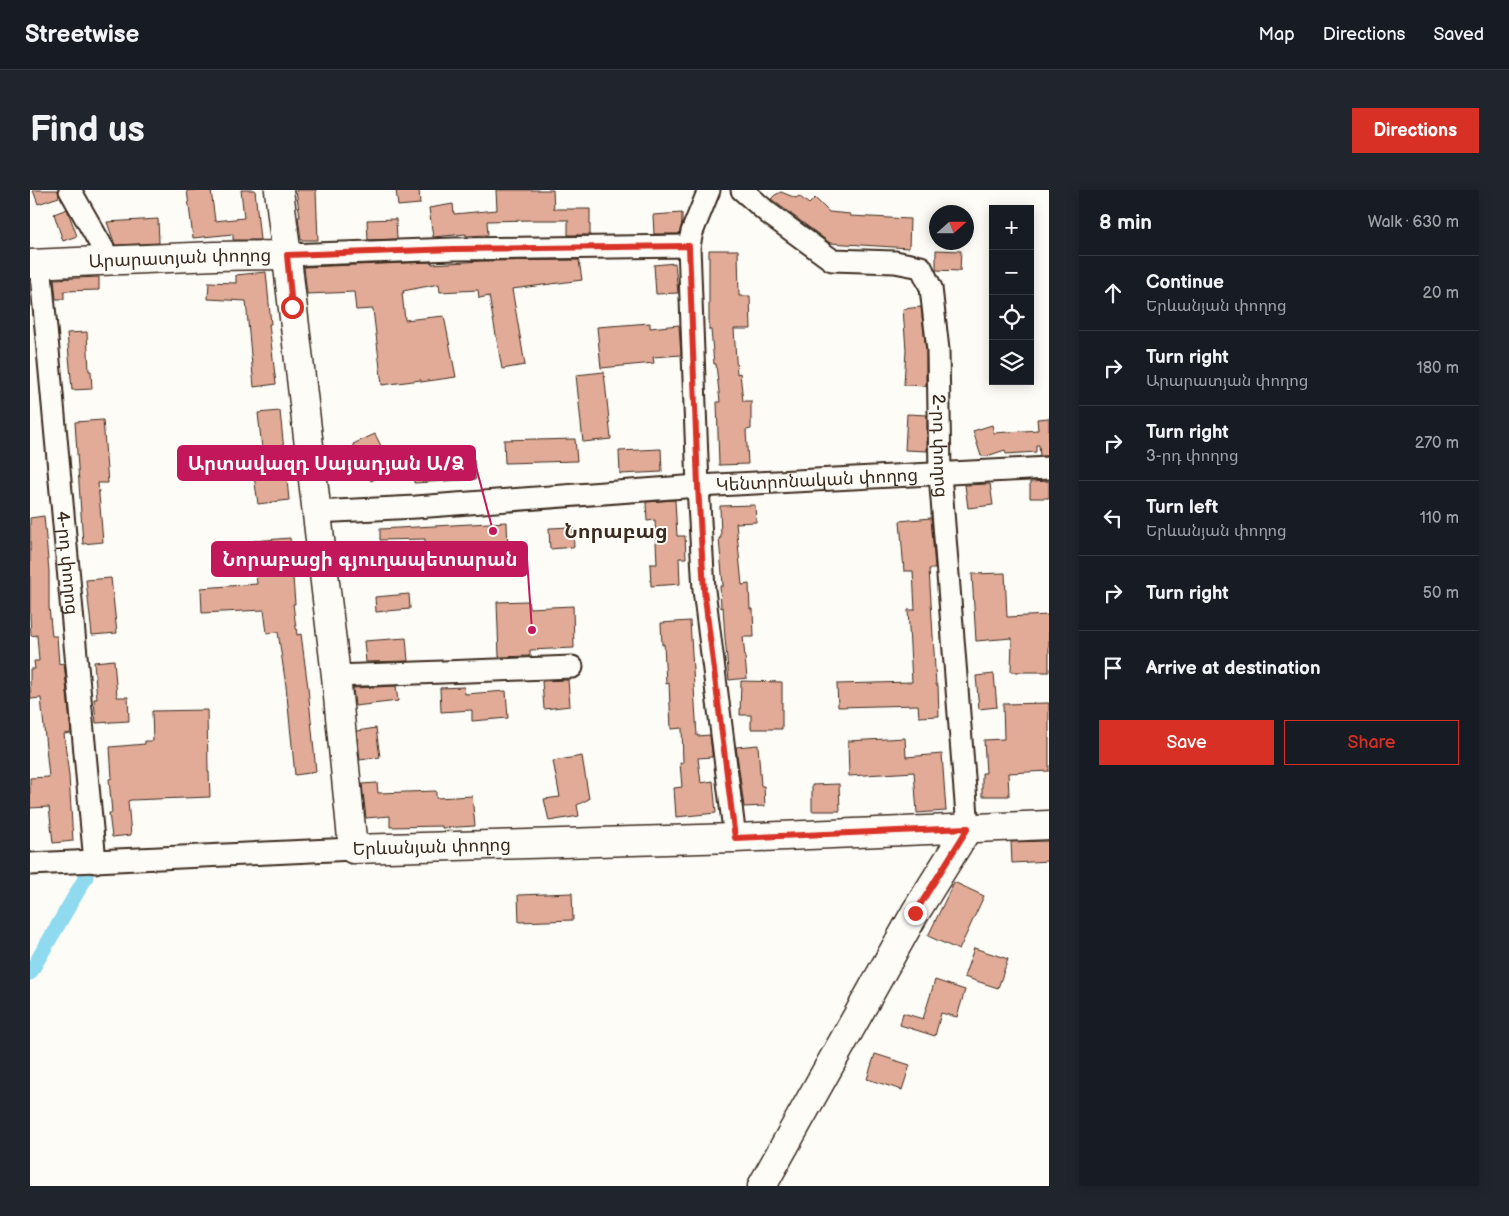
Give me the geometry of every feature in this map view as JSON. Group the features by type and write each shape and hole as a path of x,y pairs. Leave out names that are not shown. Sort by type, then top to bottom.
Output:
{"main road":[{"name":"Երևանյան փողոց","path":"279,190 336,676 353,849 735,838 1049,825"},
{"name":"Արարատյան փողոց","path":"35,264 216,256 287,255"},
{"path":"762,1186 915,913 968,828"}],"street":[{"path":"70,190 110,261"},
{"path":"709,190 692,232 689,246 698,486 704,590 735,838"},
{"name":"2-րդ փողոց","path":"742,190 768,214 832,260 895,262 921,267 930,288 938,350 940,474 968,828"},
{"name":"Արարատյան փողոց","path":"287,255 454,249 689,246"},
{"name":"4-րդ փողոց","path":"35,264 95,862"},
{"name":"Կենտրոնական փողոց","path":"316,512 416,507 698,486 1049,468"},
{"path":"336,676 572,667"},
{"path":"30,864 353,849"}],"building":[{"path":"33,190 58,190 59,197 38,204"},
{"path":"187,190 211,190 215,221 244,218 241,190 255,190 260,240 233,240 233,234 193,238"},
{"path":"296,190 316,190 318,240 301,240"},
{"path":"396,190 419,190 420,204 398,206"},
{"path":"496,190 553,190 554,209 590,209 590,235 568,235 568,220 532,220 487,221 488,235 466,236 466,234 433,237 429,208 453,204 454,214 497,210"},
{"path":"781,192 796,198 799,196 809,204 815,198 829,212 850,214 850,216 910,219 909,248 830,243 771,199"},
{"path":"67,209 77,236 63,241 54,214"},
{"path":"682,213 679,234 654,234 653,215"},
{"path":"158,219 159,243 115,245 107,222"},
{"path":"396,219 397,239 368,240 367,220"},
{"path":"709,250 738,250 739,296 750,296 751,329 734,329 737,374 740,373 743,401 751,401 751,429 746,430 748,464 719,465 717,402 720,402 711,330 709,330"},
{"path":"936,250 961,251 960,271 936,270"},
{"path":"579,260 582,280 512,289 525,365 502,369 489,296 479,298 478,290 440,292 439,284 403,291 405,320 444,316 456,377 382,385 373,309 356,310 354,292 307,294 304,267 432,262 432,264 482,261"},
{"path":"675,263 678,293 656,294 654,265"},
{"path":"266,272 271,324 269,324 276,384 254,387 246,301 208,299 209,282 236,283 236,275"},
{"path":"99,277 99,290 64,291 64,299 56,299 54,279"},
{"path":"921,307 926,351 926,386 904,385 906,350 903,309"},
{"path":"650,323 650,328 679,325 681,355 653,357 654,363 601,368 597,327"},
{"path":"87,332 92,389 72,390 67,333"},
{"path":"604,372 611,439 583,442 576,375"},
{"path":"280,411 289,500 258,504 254,476 265,475 258,413"},
{"path":"907,414 927,415 927,451 905,450"},
{"path":"1049,418 1049,456 1040,456 1039,445 1036,445 1036,452 1006,454 1005,450 981,456 973,431 992,425 994,433 1038,430 1037,419"},
{"path":"103,420 108,483 98,483 103,542 83,544 75,422"},
{"path":"375,434 393,470 371,481 353,444"},
{"path":"575,439 577,461 505,463 504,440"},
{"path":"661,449 662,472 620,474 619,451"},
{"path":"474,459 476,479 414,483 413,465"},
{"path":"1049,481 1049,498 1030,498 1030,482"},
{"path":"990,484 993,505 968,508 965,485"},
{"path":"675,500 677,536 685,536 686,558 679,558 680,584 651,586 650,564 657,564 655,520 647,521 646,502"},
{"path":"755,505 756,522 736,523 742,585 749,584 750,609 753,609 754,637 743,637 747,678 729,680 723,607 721,608 720,586 723,586 719,538 721,538 720,506"},
{"path":"44,516 52,636 57,636 59,664 64,663 71,733 64,734 73,841 53,843 49,807 30,808 30,778 49,777 41,698 31,699 30,686 30,669 35,669 34,661 39,661 37,635 31,636 30,518"},
{"path":"931,518 935,569 929,569 939,716 919,717 918,705 838,707 837,684 912,682 908,610 915,610 913,571 904,571 900,521"},
{"path":"507,522 508,551 445,554 446,569 426,570 425,539 380,540 380,529"},
{"path":"573,527 574,547 550,549 549,528"},
{"path":"290,538 295,604 293,604 297,635 301,634 316,772 295,775 286,686 278,632 267,633 264,610 202,613 201,588 257,584 253,541"},
{"path":"1005,573 1007,617 1049,615 1049,672 1011,672 1012,638 976,641 972,574"},
{"path":"111,578 117,633 92,635 86,580"},
{"path":"409,594 410,609 376,612 375,597"},
{"path":"528,601 529,608 573,606 574,648 530,650 530,656 499,657 497,602"},
{"path":"690,621 697,736 710,735 712,753 712,757 698,758 701,783 713,781 716,813 676,817 674,788 682,787 680,763 683,763 682,728 671,729 669,683 666,684 661,623"},
{"path":"406,638 408,661 366,662 364,641"},
{"path":"114,660 117,697 128,697 129,721 96,723 94,699 97,699 94,662"},
{"path":"994,674 997,707 979,709 976,676"},
{"path":"568,680 570,706 544,709 542,681"},
{"path":"741,681 782,682 782,729 751,729 751,715 740,715"},
{"path":"396,686 398,701 355,706 353,688"},
{"path":"464,687 465,694 506,691 508,718 472,721 472,710 441,712 440,688"},
{"path":"1049,703 1049,771 1008,773 1009,796 982,796 982,773 986,773 984,740 1004,739 1003,704"},
{"path":"207,710 210,797 128,801 131,835 112,837 109,813 112,813 109,779 112,778 110,747 145,744 145,741 153,741 152,711"},
{"path":"376,728 380,757 360,760 357,731"},
{"path":"905,738 906,757 942,754 946,811 917,813 914,772 849,776 848,741"},
{"path":"758,745 761,786 764,786 765,806 744,807 736,747"},
{"path":"582,756 589,799 577,805 579,816 549,821 544,799 560,797 553,761"},
{"path":"377,783 378,793 436,791 436,798 472,796 475,826 442,828 442,826 390,827 390,816 366,818 362,784"},
{"path":"839,784 840,811 812,811 812,785"},
{"path":"1049,841 1049,861 1012,863 1011,842"},
{"path":"954,882 984,896 959,950 928,936"},
{"path":"572,893 573,920 519,922 518,895"},
{"path":"974,948 1008,959 998,988 964,977"},
{"path":"935,980 965,990 957,1017 941,1013 935,1036 900,1025 903,1013 923,1019"},
{"path":"875,1054 910,1065 902,1090 867,1079"}],"waterway":[{"path":"30,973 86,877"}],"place":[{"name":"Արտավազդ Սայադյան Ա/Ձ","path":"493,531"},
{"name":"Նորաբացի գյուղապետարան","path":"532,630"}],"district":[{"name":"Նորաբաց","path":"616,531"}],"route":[{"path":"292,307 287,255 454,249 689,246 704,590 735,838 968,828 915,913"}]}
